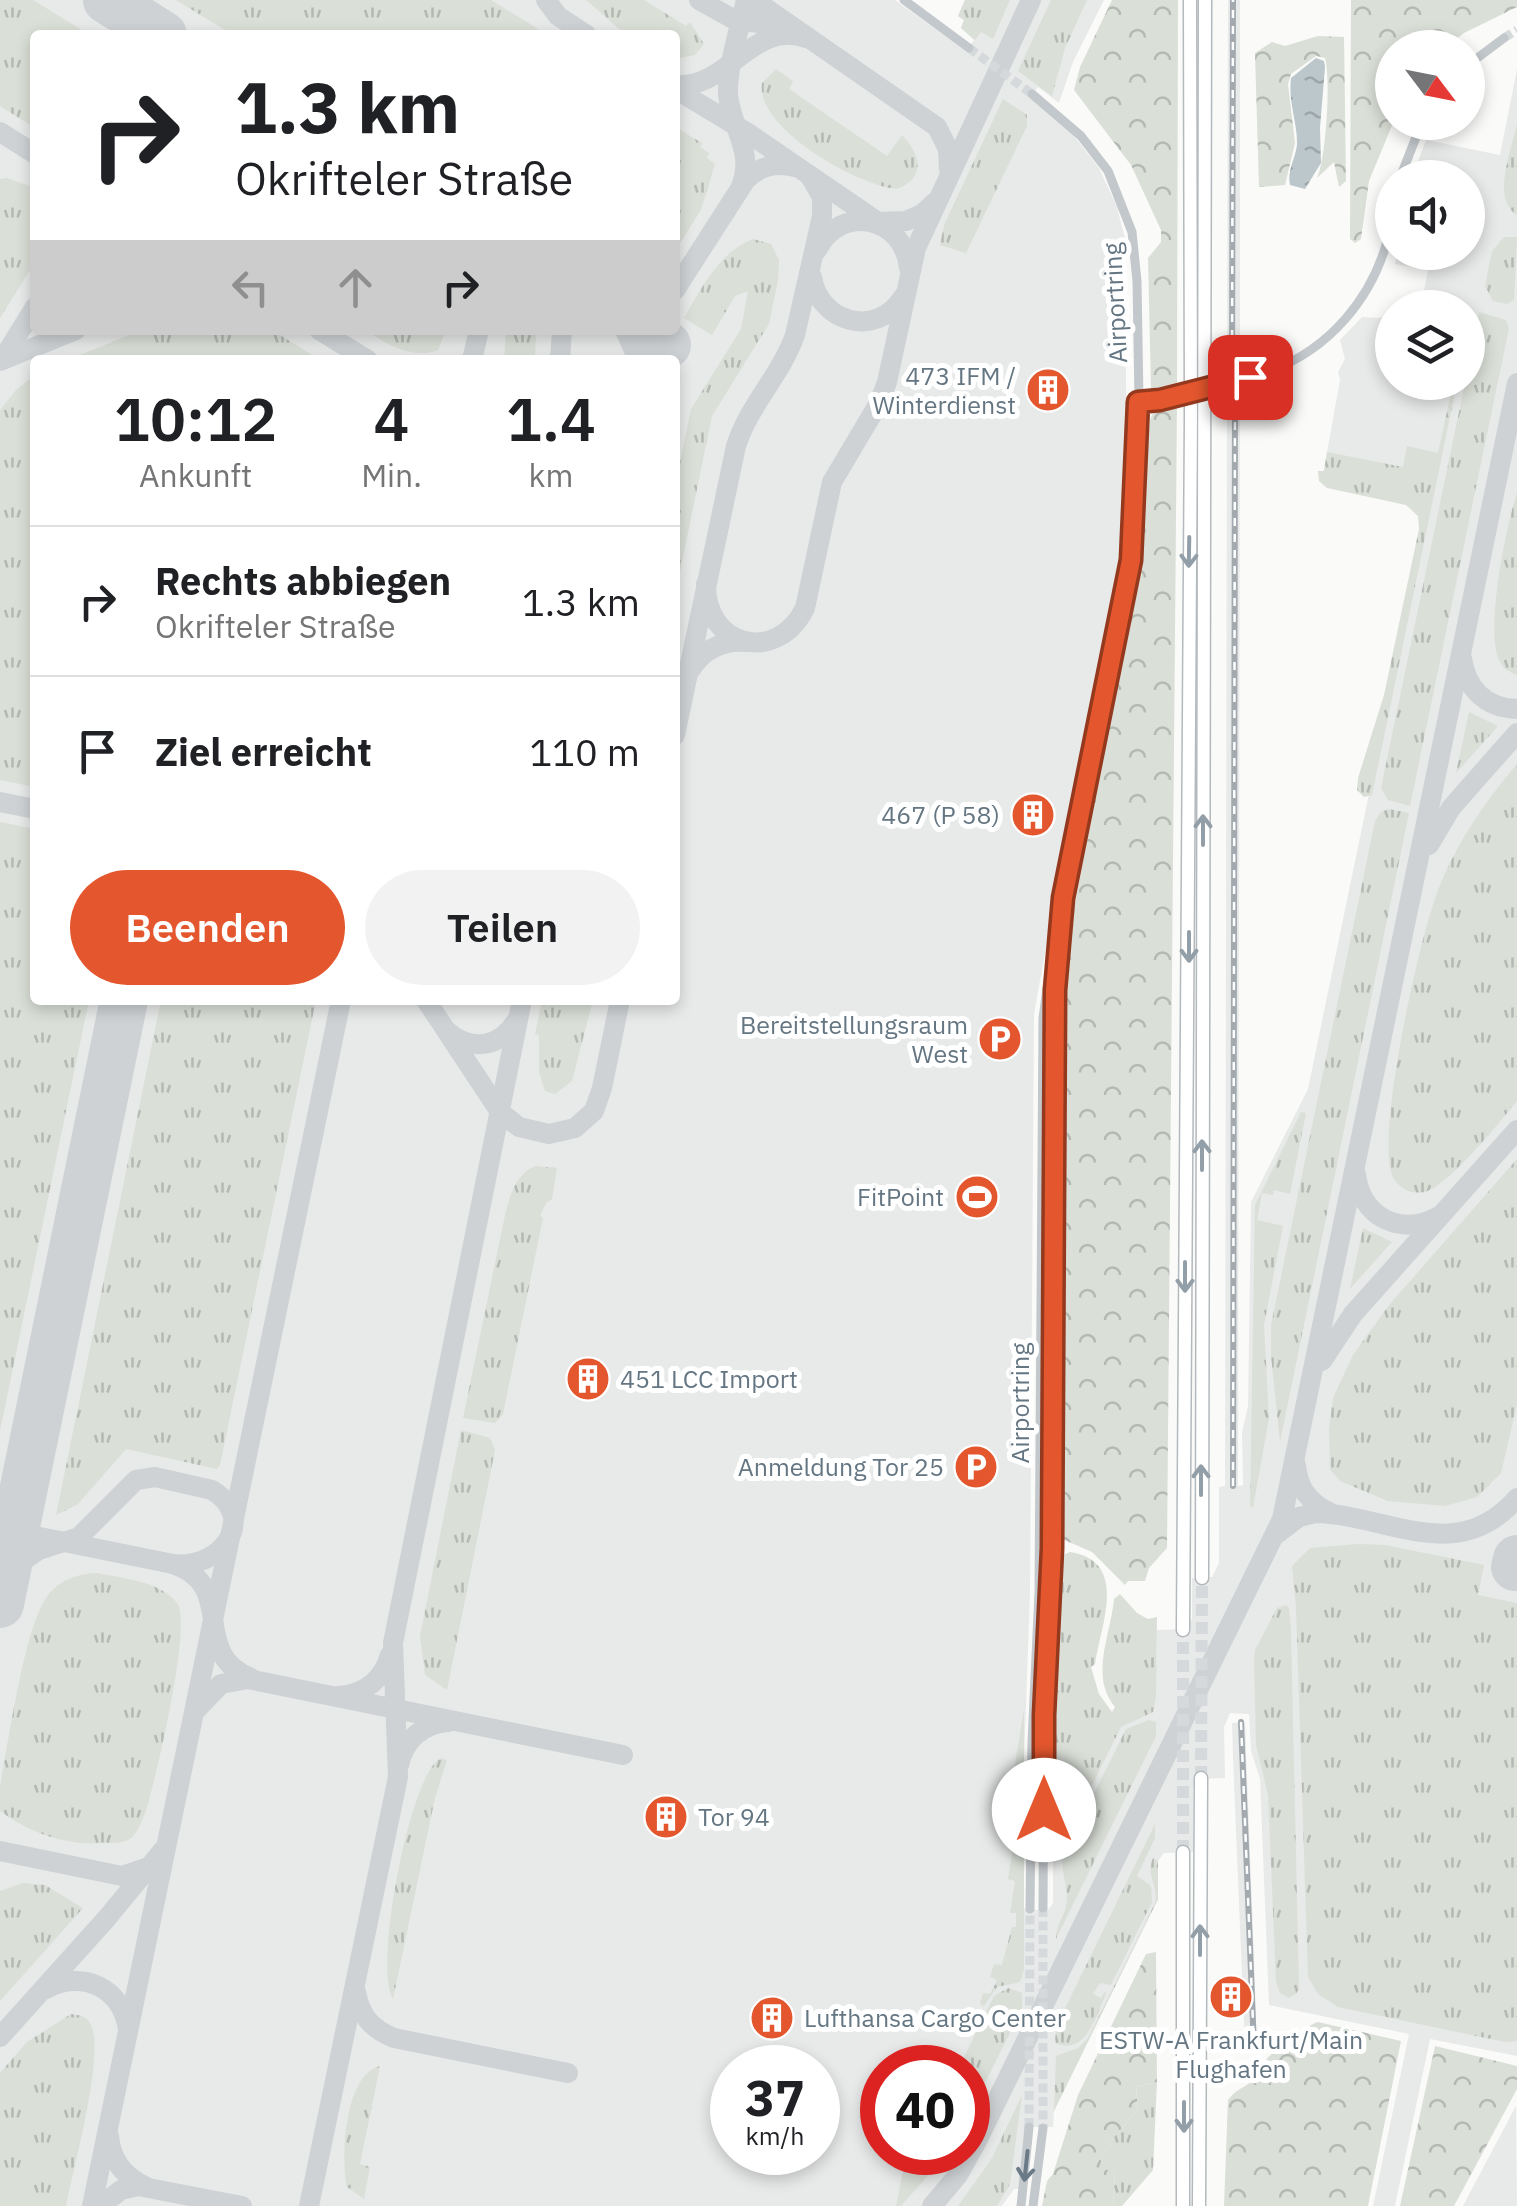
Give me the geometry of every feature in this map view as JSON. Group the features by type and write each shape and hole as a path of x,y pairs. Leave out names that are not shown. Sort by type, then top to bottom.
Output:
{"highway":[{"path":"1184,1630 1190,0"},
{"path":"1202,1578 1205,0"},
{"path":"1199,2206 1201,1778"},
{"path":"1183,1852 1183,2206"},
{"path":"1173,2206 1184,2154"}],"street":[{"path":"904,0 969,48"},
{"path":"1485,53 1504,38"},
{"name":"Airportring","path":"1030,1908 1039,1592 1045,992 1131,560 1138,402 1136,255 1124,206 1108,171 1088,143 1032,94"},
{"path":"1138,402 1250,377 1295,360 1342,324 1377,270"},
{"name":"Airportring","path":"1043,1908 1044,1715 1052,1548 1055,990 1063,898"},
{"path":"1021,2206 1030,2127"},
{"path":"1033,2206 1043,2128"}],"shaded area":[{"path":"0,0 895,0 966,51 974,40 961,28 964,20 958,16 965,0 1104,0 1073,62 1059,103 1038,87 1030,98 1072,133 1099,168 1117,207 1129,254 1125,255 1127,504 1121,561 1098,659 1034,1014 1030,1593 1023,1790 1025,1910 1048,1910 1053,1903 1053,1864 1148,1672 1156,1669 1157,1630 1187,1629 1192,1619 1192,1578 1212,1577 1219,1563 1219,1487 1225,1486 1227,387 1240,383 1238,1486 1243,1485 1242,1432 1248,1406 1251,1202 1308,1089 1429,503 1322,480 1340,380 1338,372 1345,359 1340,340 1362,317 1375,318 1375,400 1485,400 1485,290 1424,290 1428,270 1485,270 1485,160 1418,160 1426,140 1500,155 1517,69 1517,2056 1430,2039 1395,2206 1373,2206 1409,2034 1269,2005 1260,1779 1251,1751 1249,1714 1230,1713 1224,1727 1225,1778 1199,1779 1193,1788 1193,1852 1164,1853 1158,1861 1158,1899 1054,2111 1053,2127 1029,2127 1024,2133 1018,2189 1002,2206 0,2206"},
{"path":"1228,0 1240,0 1240,368 1227,371"},
{"path":"1245,1722 1257,2048 1245,2048 1233,1759 1232,1723"},
{"path":"1516,2106 1517,2206 1463,2206 1474,2185"}],"green space":[{"path":"0,0 33,0 82,30 30,30 30,125 0,106"},
{"path":"176,0 491,0 540,30 225,30"},
{"path":"586,0 644,0 686,26 690,22 704,44 695,55 680,58 680,30 620,30"},
{"path":"965,0 1010,0 993,39 981,32 975,40 961,28 964,20 958,16"},
{"path":"1051,0 1087,0 1065,48 1052,96 1018,71"},
{"path":"1112,0 1178,0 1177,390 1161,394 1151,389 1148,258 1161,242 1161,230 1131,165 1074,90 1080,67"},
{"path":"1351,0 1517,0 1517,7 1470,30 1375,30 1375,140 1386,140 1369,181 1361,239 1355,243 1350,239"},
{"path":"1318,36 1344,37 1346,181 1339,187 1334,162 1317,178 1325,137 1328,83 1325,58 1316,56 1291,74 1288,84 1295,143 1285,185 1259,187 1255,53 1272,42 1285,46"},
{"path":"776,69 793,81 789,89 887,156 902,135 918,165 913,179 897,189 858,178 791,136 764,100 762,83"},
{"path":"1003,99 1027,115 1027,126 966,253 940,245 944,225"},
{"path":"1517,124 1517,215 1509,208 1504,186"},
{"path":"680,130 702,143 700,147 715,164 701,210 680,243"},
{"path":"0,179 30,186 30,270 0,318"},
{"path":"1504,237 1517,237 1514,300 1507,304 1493,301 1485,286 1492,251"},
{"path":"753,239 771,244 779,260 778,281 769,324 712,416 680,572 680,462 691,409 741,329 748,291 735,296 712,335 684,318 721,262"},
{"path":"1485,314 1506,320 1509,328 1410,806 1388,800 1381,788 1461,400 1485,400"},
{"path":"129,335 280,335 312,355 80,355"},
{"path":"374,335 444,335 438,350 428,353 409,352"},
{"path":"506,335 536,335 535,355 504,355"},
{"path":"30,379 30,786 0,780 0,410"},
{"path":"1449,400 1453,400 1372,795 1364,797 1357,790 1358,778 1384,695 1419,529 1418,516 1406,505 1327,488 1319,481 1318,471 1324,471 1327,452 1403,467 1407,446 1438,453"},
{"path":"1177,402 1167,1548 1149,1568 1145,1581 1128,1581 1125,1585 1092,1552 1062,1539 1065,954 1136,590 1150,420 1157,409"},
{"path":"1517,493 1517,675 1499,660 1494,625 1503,552"},
{"path":"1469,712 1498,726 1456,773"},
{"path":"1517,764 1517,1101 1447,1178 1425,1192 1411,1192 1393,1177 1389,1123 1420,951 1452,858 1482,809"},
{"path":"1389,809 1409,813 1280,1442 1271,1325 1375,821"},
{"path":"0,822 30,828 30,1005 88,1005 0,1431"},
{"path":"1052,975 1050,1150 1046,1151 1047,1009"},
{"path":"160,1005 315,1005 220,1465 217,1469 126,1449 78,1504 56,1515"},
{"path":"541,1005 592,1005 572,1081 555,1094 545,1091 539,1072 539,1035 535,1034"},
{"path":"1301,1112 1306,1113 1290,1194 1274,1190 1273,1195 1262,1193 1257,1220 1283,1226 1264,1325 1269,1418 1253,1508 1250,1506 1255,1205"},
{"path":"1517,1159 1517,1404 1501,1473 1477,1497 1445,1506 1388,1501 1340,1481 1330,1469 1329,1429 1333,1398 1353,1355 1389,1305"},
{"path":"535,1166 557,1168 552,1199 540,1216 543,1218 503,1414 495,1423 463,1418 511,1194 518,1180"},
{"path":"1045,1178 1049,1462 1044,1463"},
{"path":"1363,1228 1392,1242 1350,1289"},
{"path":"461,1430 490,1438 495,1450 447,1690 425,1675 420,1636"},
{"path":"1046,1499 1047,1596 1038,1798 1035,1796"},
{"path":"1385,1545 1484,1565 1478,1595 1517,1603 1517,2041 1505,2042 1338,2007 1318,1994 1308,1977 1292,1566 1310,1548"},
{"path":"1070,1552 1089,1558 1100,1568 1106,1582 1105,1615 1095,1664 1091,1667 1099,1694 1112,1712 1115,1707 1107,1695 1102,1668 1114,1599 1120,1594 1137,1613 1148,1619 1157,1617 1156,1697 1153,1712 1121,1727 1053,1864 1051,1753 1061,1556"},
{"path":"97,1573 161,1590 177,1603 181,1616 177,1670 151,1794 135,1833 130,1839 115,1843 50,1837 0,1811 0,1786 13,1714 39,1611 48,1595 64,1581"},
{"path":"1286,1605 1291,1631 1299,1988 1289,1998 1280,1993 1276,1981 1268,1795 1256,1745 1254,1660 1255,1650 1277,1608"},
{"path":"1024,1709 1024,1969 1020,1982 997,1987 984,2006 980,2004 983,1993 990,1994 997,1980 990,1977 994,1964 1002,1965 1012,1927 1016,1927 1016,1913 1010,1913 1015,1881 1008,1879 1022,1791 1013,1776"},
{"path":"1149,1720 1156,1722 1156,1736 1056,1939 1067,1900 1063,1856 1126,1729"},
{"path":"441,1758 447,1760 435,1798 393,1999 388,1981 388,1951 398,1872 418,1797 429,1771"},
{"path":"1155,1824 1155,1838 1137,1876 1151,1886 1152,1902 1111,1985 1100,1983 1093,1994 1101,1998 1105,1991 1106,1994 1088,2032 1075,2044 1055,2043 1056,2027"},
{"path":"1153,1858 1158,1861 1158,1899 1054,2111 1056,2056 1078,2048 1088,2038 1155,1903 1150,1870"},
{"path":"23,1883 45,1885 83,1908 0,2001 0,1891"},
{"path":"1156,1952 1157,2082 1136,2087 1138,2110 1095,2167 1115,2172 1113,2206 1042,2206 1078,2095 1146,1954"},
{"path":"1008,1988 1022,1993 1022,2008 990,2073 990,2045 970,2045 994,1996"},
{"path":"71,2014 83,2016 91,2025 94,2061 66,2206 0,2206 0,2073 27,2042"},
{"path":"1318,2022 1401,2041 1368,2206 1224,2206 1228,2100 1259,2075 1275,2051"},
{"path":"1435,2046 1517,2066 1517,2089 1454,2206 1400,2206"},
{"path":"380,2066 360,2164 370,2167 364,2199 347,2187 345,2138 359,2084"},
{"path":"1157,2082 1153,2170 1122,2206 1113,2206 1115,2172 1094,2168 1138,2110 1136,2087"},
{"path":"1022,2095 1010,2184 997,2206 958,2206 980,2175 990,2175 992,2158"},
{"path":"902,2175 928,2175 901,2206 896,2206"}],"water":[{"path":"1316,58 1324,61 1325,67 1321,163 1305,189 1290,185 1289,180 1297,145 1291,78"}],"taxiway":[{"path":"546,0 558,16 579,30"},
{"path":"699,0 735,20 791,27"},
{"path":"741,187 744,151 730,107 728,84 746,0"},
{"path":"754,0 937,127 948,149 949,169"},
{"path":"706,584 717,622 745,641 778,637 793,626 805,608 832,482 879,403 887,382 916,248 1031,0"},
{"path":"140,20 149,30"},
{"path":"680,85 710,77 770,38 806,38"},
{"path":"680,92 748,133 878,222 906,221 935,202"},
{"path":"0,132 30,151"},
{"path":"680,282 745,181 768,166 795,167"},
{"path":"680,711 736,446 795,335 822,216 822,197 810,176"},
{"path":"817,250 827,235 840,226 870,222 896,237 905,250 909,268"},
{"path":"812,277 826,305 850,320 879,318 903,297"},
{"path":"2,360 30,315"},
{"path":"0,361 64,335"},
{"path":"327,335 360,355"},
{"path":"473,355 478,335"},
{"path":"560,355 562,335"},
{"path":"627,335 636,355"},
{"path":"649,355 656,335"},
{"path":"932,2206 958,2175 977,2141 1282,1519 1517,383"},
{"path":"691,669 714,647 746,642"},
{"path":"1462,658 1468,679 1479,695 1496,705 1517,709"},
{"path":"1429,845 1451,808 1517,733"},
{"path":"0,802 30,808"},
{"path":"92,2206 340,1005"},
{"path":"429,1005 500,1112 519,1127 549,1134 575,1128 594,1111 619,1005"},
{"path":"309,2206 398,1777 393,1643 521,1005"},
{"path":"448,1032 466,1042 485,1044 502,1036 516,1021"},
{"path":"1322,1361 1353,1314 1517,1130"},
{"path":"1356,1174 1365,1201 1384,1219 1409,1225 1437,1217"},
{"path":"1296,1465 1307,1495 1333,1514"},
{"path":"2,1596 24,1560 39,1550 79,1537 136,1480 155,1477 212,1490 226,1502 233,1515 233,1528 218,1551 190,1564 173,1564"},
{"path":"1278,1533 1299,1517 1316,1513 1446,1534 1471,1530 1494,1519 1517,1498"},
{"path":"0,1529 173,1564 193,1574 210,1603 222,1653 232,1667 251,1678"},
{"path":"339,1696 372,1684 390,1655"},
{"path":"197,1709 221,1684 248,1679 623,1755"},
{"path":"399,1765 405,1748 416,1735 430,1726 448,1722"},
{"path":"0,2037 163,1850"},
{"path":"0,1851 122,1876 149,1867"},
{"path":"46,1989 73,1981 99,1986 118,2003 128,2030"},
{"path":"356,1992 368,2021 394,2038 568,2073"},
{"path":"109,2136 112,2153 120,2166 145,2186"},
{"path":"100,2206 121,2190 138,2186 242,2206"}],"runway":[{"path":"107,0 155,30"},
{"path":"651,335 667,345"},
{"path":"0,1604 123,1005"},
{"path":"1515,1567 1517,1559"}],"tunnel":[{"path":"1504,38 1517,30"},
{"path":"969,48 1032,94"},
{"path":"1201,1778 1202,1578"},
{"path":"1183,1630 1183,1852"},
{"path":"1043,1908 1043,2128"},
{"path":"1029,2127 1030,1909"}],"railway":[{"path":"1232,370 1233,0"},
{"path":"1233,1486 1235,385"},
{"path":"1241,1722 1254,2048"}],"place":[{"name":"473 IFM / Winterdienst","path":"1048,390"},
{"name":"467 (P 58)","path":"1033,815"},
{"name":"Bereitstellungsraum West","path":"1000,1039"},
{"name":"FitPoint","path":"977,1197"},
{"name":"451 LCC Import","path":"588,1379"},
{"name":"Anmeldung Tor 25","path":"976,1467"},
{"name":"Tor 94","path":"666,1817"},
{"name":"ESTW-A Frankfurt/Main Flughafen","path":"1231,1997"},
{"name":"Lufthansa Cargo Center","path":"772,2018"}],"route":[{"path":"1044,1810 1052,1548 1055,990 1063,898 1127,587 1134,522 1138,402 1250,377"}]}
